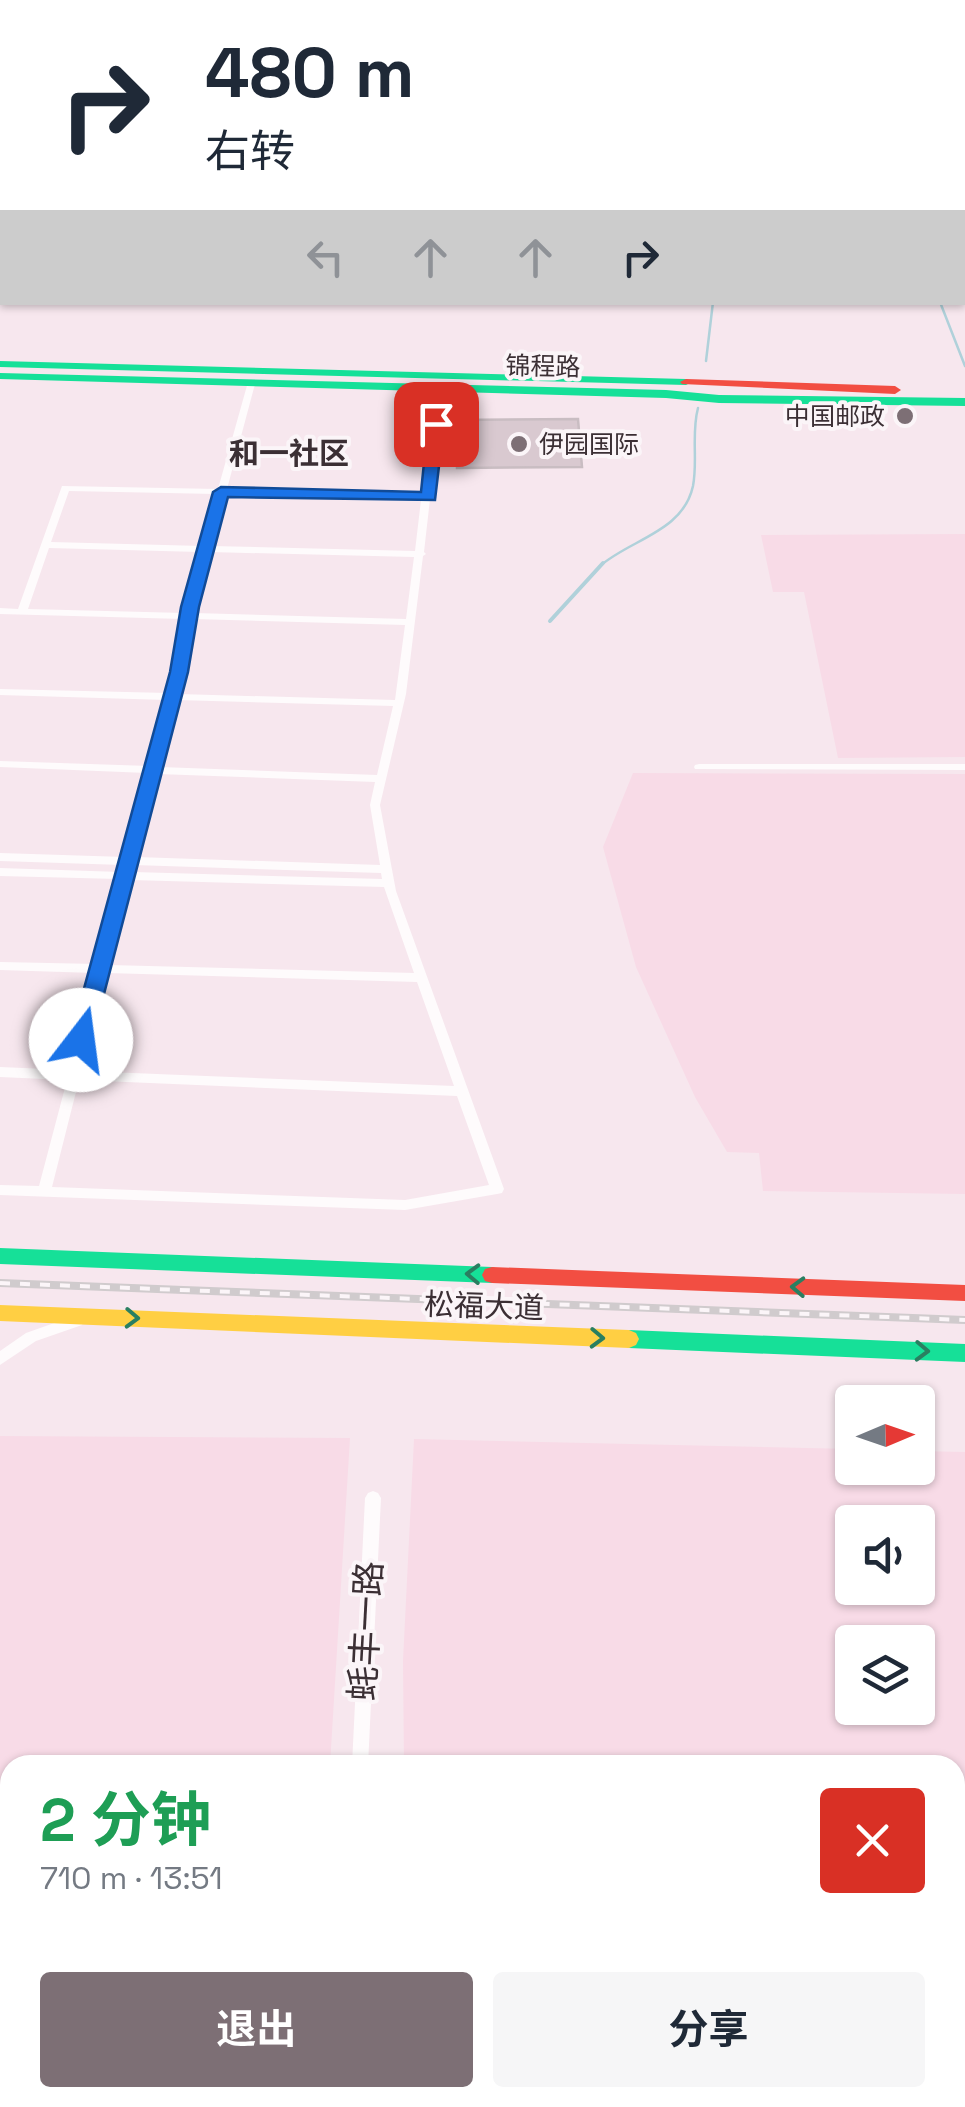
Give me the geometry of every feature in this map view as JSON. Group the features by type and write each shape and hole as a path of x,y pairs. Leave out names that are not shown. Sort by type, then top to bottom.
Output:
{"main road":[{"name":"锦程路","path":"0,364 241,379 666,394 736,400 965,402"},
{"name":"锦程路","path":"0,376 965,393"},
{"name":"松福大道","path":"0,1256 965,1293"},
{"name":"松福大道","path":"0,1313 965,1353"}],"street":[{"path":"44,1191 172,696 188,616 221,492 241,379"},
{"path":"0,1190 405,1204 497,1189 388,883 374,804 399,702 412,622 440,388"},
{"path":"22,612 65,488 429,497"},
{"path":"45,545 421,554"},
{"path":"0,611 412,622"},
{"path":"0,692 399,702"},
{"path":"0,764 380,779"},
{"path":"698,767 965,767"},
{"path":"0,857 386,869"},
{"path":"0,872 388,883"},
{"path":"0,966 420,978"},
{"path":"0,1072 459,1091"},
{"path":"0,1359 49,1328 95,1317"},
{"name":"蚝丰一路","path":"360,1755 373,1498"}],"shaded area":[{"path":"965,534 965,757 838,758 804,592 773,592 761,535"},
{"path":"633,773 965,774 965,1194 763,1191 759,1153 727,1152 695,1097 636,967 603,847"},
{"path":"0,1436 350,1438 331,1755 0,1755"},
{"path":"414,1439 835,1449 835,1485 935,1485 935,1451 965,1452 965,1755 404,1755 403,1661"}],"building":[{"name":"伊园国际","path":"578,419 582,467 457,468 457,420"}],"waterway":[{"path":"706,361 713,305"},
{"path":"941,305 965,366"},
{"path":"601,565 667,524 687,502 693,486 698,408"},
{"path":"550,621 601,565"}],"railway":[{"path":"0,1283 965,1320"}],"traffic: fast":[{"path":"0,364 686,382"},
{"path":"0,376 666,394 719,399 965,402"},
{"path":"0,1256 492,1275"},
{"path":"629,1339 965,1353"}],"traffic: slow":[{"path":"0,1313 629,1339"}],"traffic: jam":[{"path":"686,382 895,390"},
{"path":"492,1275 965,1293"}],"place":[{"name":"中国邮政","path":"905,416"},
{"name":"伊园国际","path":"519,444"}],"district":[{"name":"和一社区","path":"289,453"}],"route":[{"path":"81,1040 179,672 190,607 221,492 429,497 436,424"}]}
